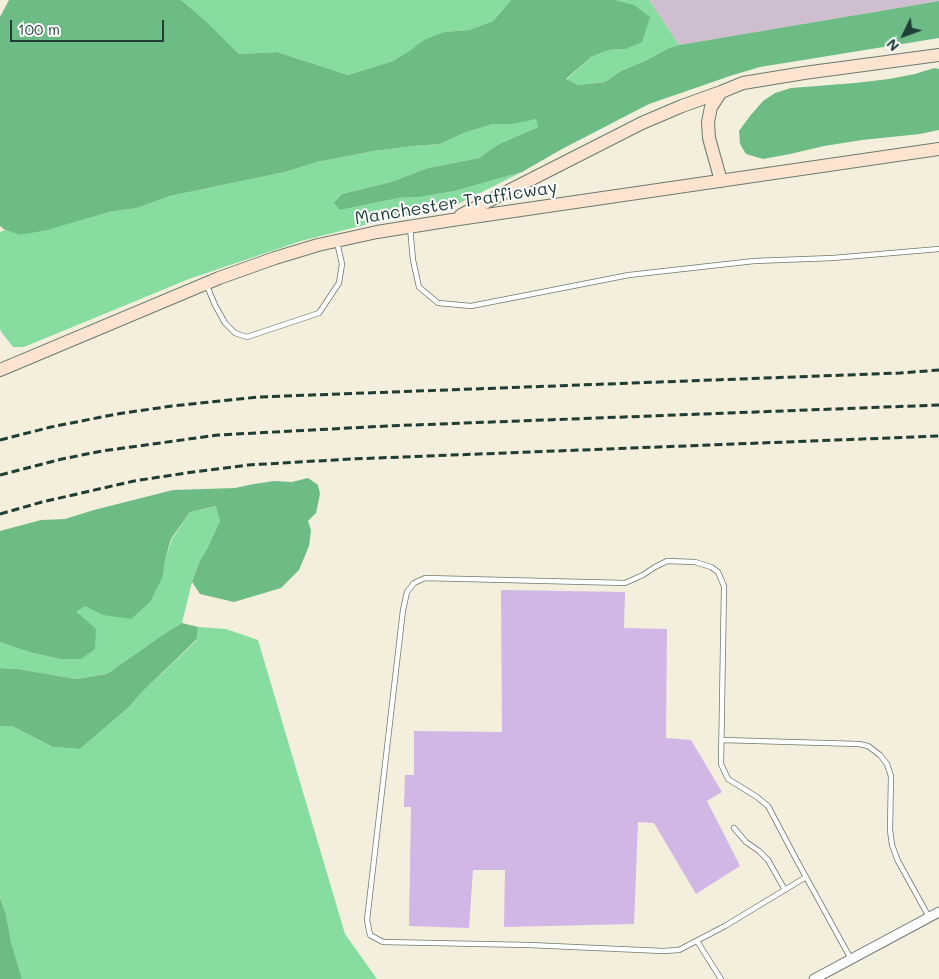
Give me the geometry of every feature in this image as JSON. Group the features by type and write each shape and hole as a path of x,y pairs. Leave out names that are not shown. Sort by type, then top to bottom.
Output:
{"main road":[{"path":"452,220 642,123 731,87 760,80 939,55"},
{"path":"721,180 708,138 708,122 712,107 722,92"},
{"name":"Manchester Trafficway","path":"1,367 206,284 275,258 318,245 377,232 452,220 939,149"}],"street":[{"path":"814,979 939,912"}],"lane":[{"path":"410,227 413,260 419,287 438,302 471,306 629,275 754,261 833,258 939,248"},
{"path":"206,284 225,323 235,333 247,337 319,313 340,283 342,264 337,241"},
{"path":"806,877 725,926 679,950 383,942 370,935 367,920 407,592 414,583 425,578 625,583 667,562 695,562 711,567 718,572 724,586 721,764 728,779 768,806 851,959"},
{"path":"722,740 859,744 868,746 880,755 887,764 891,776 890,830 892,845 898,861 929,917"},
{"path":"734,828 746,842 768,860 785,890"},
{"path":"697,941 721,979"}],"shaded area":[{"path":"649,0 939,0 939,1 679,45"}],"green space":[{"path":"9,0 181,0 206,21 239,54 277,52 348,75 393,61 424,40 444,32 469,30 493,21 511,0 614,0 634,5 650,17 642,42 625,49 609,50 591,57 566,79 578,85 605,82 621,71 679,45 939,1 939,38 760,67 730,76 649,104 522,172 455,191 399,198 340,210 334,203 342,194 391,182 428,168 479,158 497,145 538,127 536,119 513,124 493,124 464,133 440,144 374,151 317,162 285,172 170,196 137,208 109,212 47,230 20,235 5,230 0,226 0,17"},
{"path":"181,0 511,0 493,21 469,30 444,32 393,61 348,75 277,52 239,54 206,21"},
{"path":"614,0 649,0 679,45 621,71 605,82 578,85 566,80 591,57 609,50 625,49"},
{"path":"934,68 939,69 939,130 824,146 763,159 746,154 740,144 739,131 763,101 775,93 791,88 889,79"},
{"path":"536,118 538,127 497,145 479,158 428,168 391,182 342,194 340,210 399,198 455,191 522,172 450,208 392,218 301,241 189,279 24,347 13,347 0,329 0,232 5,230 20,235 109,212 137,208 170,196 285,172 317,162 374,151 440,144 464,133 493,124 513,124"},
{"path":"308,478 318,485 320,494 316,513 308,521 311,530 309,546 299,570 281,588 234,602 200,594 192,582 200,560 220,521 216,506 190,512 171,539 163,576 150,602 131,619 103,615 85,606 77,612 96,629 95,649 81,659 61,659 32,653 0,642 0,531 41,520 65,519 173,490 235,488 274,481 292,482"},
{"path":"217,506 220,521 200,560 192,582 182,623 107,674 76,679 18,669 0,668 0,642 32,653 61,659 77,613 85,605 104,615 163,576 165,560 172,539 190,512"},
{"path":"182,623 198,627 197,639 129,707 80,749 53,747 12,726 0,726 0,668 18,669 76,679 107,674"},
{"path":"198,627 226,629 258,640 345,934 377,979 22,979 11,942 6,914 0,898 0,726 12,726 53,747 80,749 129,707 142,692 197,640"},
{"path":"0,898 6,914 11,942 22,979 0,979"}],"building":[{"path":"501,590 625,592 624,628 667,629 666,738 691,740 722,792 707,801 740,866 696,894 654,823 638,822 634,924 504,927 505,870 473,870 469,928 409,926 411,807 404,807 405,775 414,775 414,731 502,732"}],"railway":[{"path":"0,440 51,427 117,414 259,397 939,370"},
{"path":"0,475 102,451 218,435 387,426 939,405"},
{"path":"0,514 42,502 134,481 248,465 351,459 939,436"}]}
